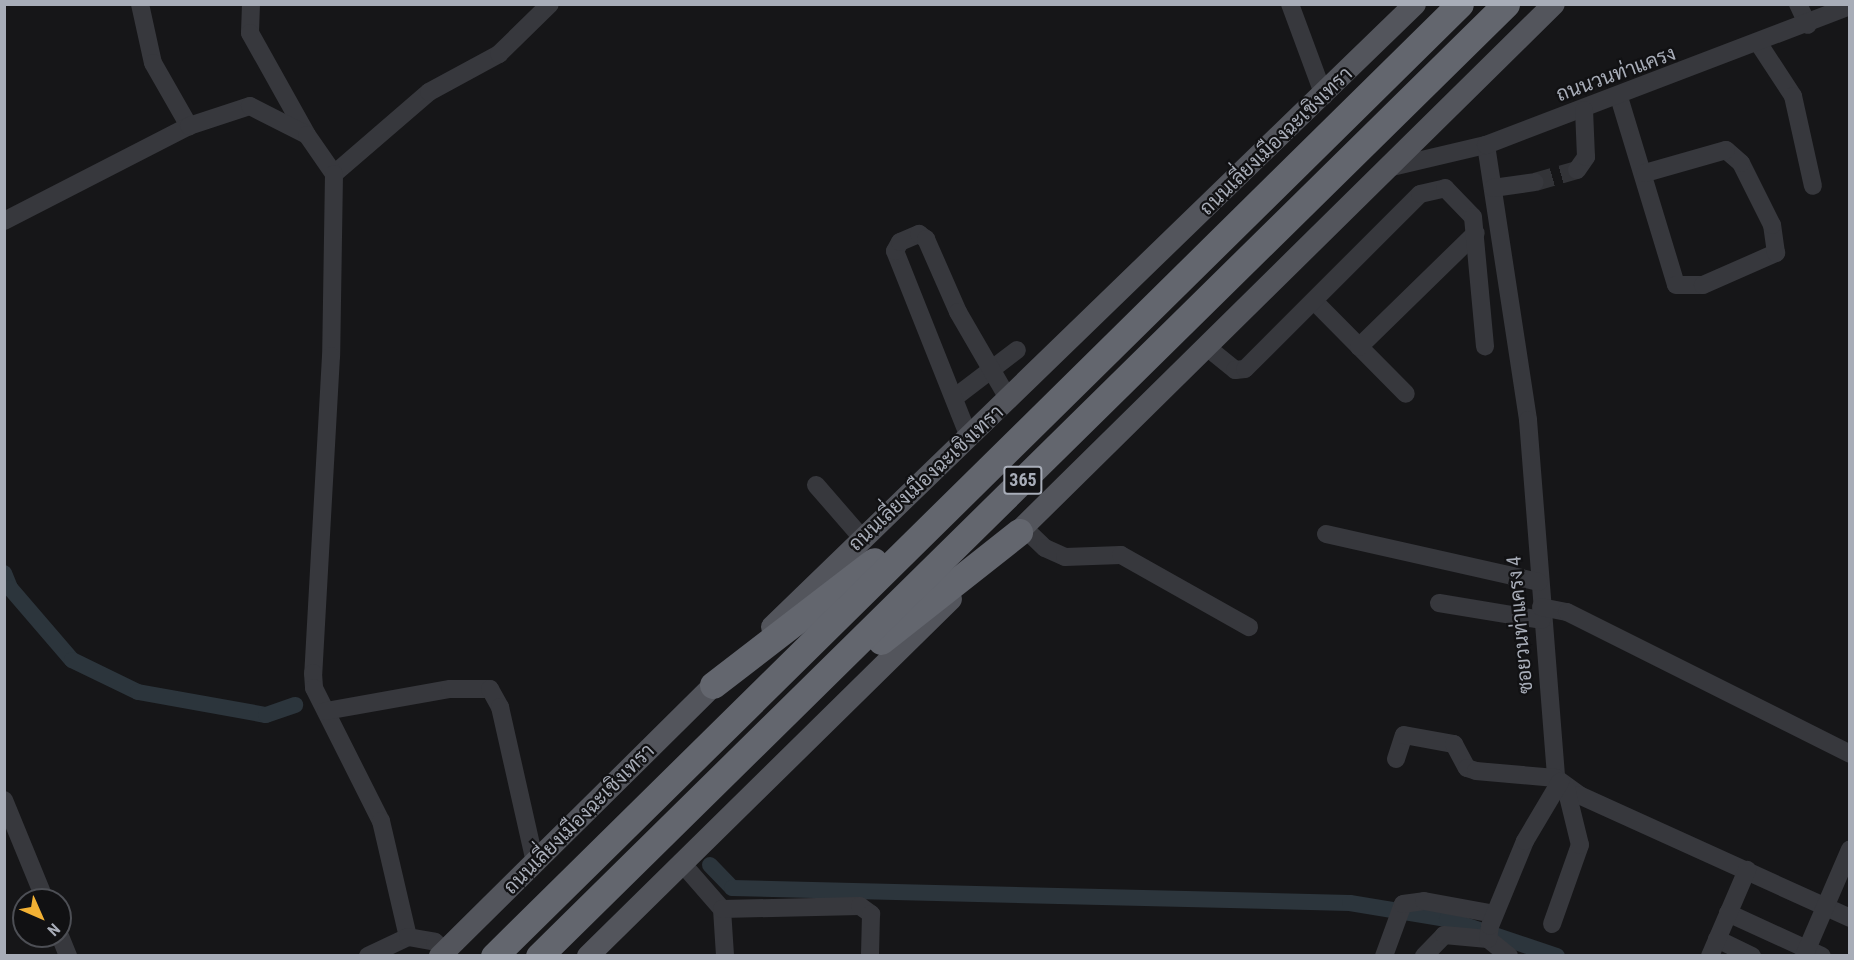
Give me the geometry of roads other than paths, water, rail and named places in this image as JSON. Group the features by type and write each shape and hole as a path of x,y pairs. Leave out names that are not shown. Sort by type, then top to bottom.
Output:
{"highway":[{"name":"ถนนเลี่ยงเมืองฉะเชิงเทรา","path":"494,956 1460,4"},
{"name":"365","path":"539,956 1506,4"},
{"path":"713,685 972,485"},
{"path":"772,726 1021,530"}],"main road":[{"name":"ถนนเลี่ยงเมืองฉะเชิงเทรา","path":"443,953 862,538 1009,400 1324,96 1415,4"},
{"name":"365","path":"588,956 681,862 1392,167 1554,4"}],"street":[{"path":"140,4 153,63 189,126"},
{"path":"250,4 250,33 307,135 334,174 331,356 313,673 326,711 381,821 408,937"},
{"path":"334,174 423,97 499,54 550,4"},
{"path":"1290,4 1324,96"},
{"path":"1798,4 1808,25"},
{"name":"ถนนวนท่าแครง","path":"1392,167 1485,145 1759,44 1850,6"},
{"path":"1759,44 1793,96 1813,186"},
{"path":"1619,97 1645,173 1676,285 1703,285 1776,253 1772,225 1741,163 1726,150 1645,173"},
{"path":"4,221 189,126 256,106 307,135"},
{"path":"1577,171 1586,157 1584,110"},
{"name":"ซอยวนท่าแครง 4","path":"1485,145 1528,420 1541,613 1561,783 1580,845 1552,924"},
{"path":"1493,188 1535,182"},
{"path":"1208,348 1235,370 1245,369 1315,302 1420,194 1434,188 1445,188 1467,205 1476,233 1485,346"},
{"path":"1359,347 1476,233"},
{"path":"969,437 895,251 900,242 919,234 926,239 991,371 1009,400"},
{"path":"1315,302 1406,394"},
{"path":"954,398 1017,350"},
{"path":"816,485 862,538"},
{"path":"1021,530 1065,557 1121,555 1249,627"},
{"path":"1326,534 1539,582"},
{"path":"1439,603 1541,613 1567,612 1850,754"},
{"path":"326,711 450,689 490,689 500,707 535,862"},
{"path":"1396,759 1404,735 1454,744 1467,768 1561,783 1850,918"},
{"path":"1488,939 1494,914 1525,842 1561,783"},
{"path":"4,800 40,888"},
{"path":"1728,913 1811,953 1827,907 1843,884 1850,849"},
{"path":"681,862 722,909 725,956"},
{"path":"1747,870 1713,947 1752,956"},
{"path":"1384,956 1402,904 1424,901 1494,914"},
{"path":"722,909 860,906 870,914 870,956"},
{"path":"1424,956 1444,935 1488,939 1509,956"},
{"path":"368,956 408,937 435,942 443,953"}],"waterway":[{"path":"4,573 10,588 72,660 138,692 266,715 295,705"},
{"path":"710,865 732,888 1350,903 1447,919 1557,956"}],"tunnel":[{"path":"1535,182 1577,170"}]}
